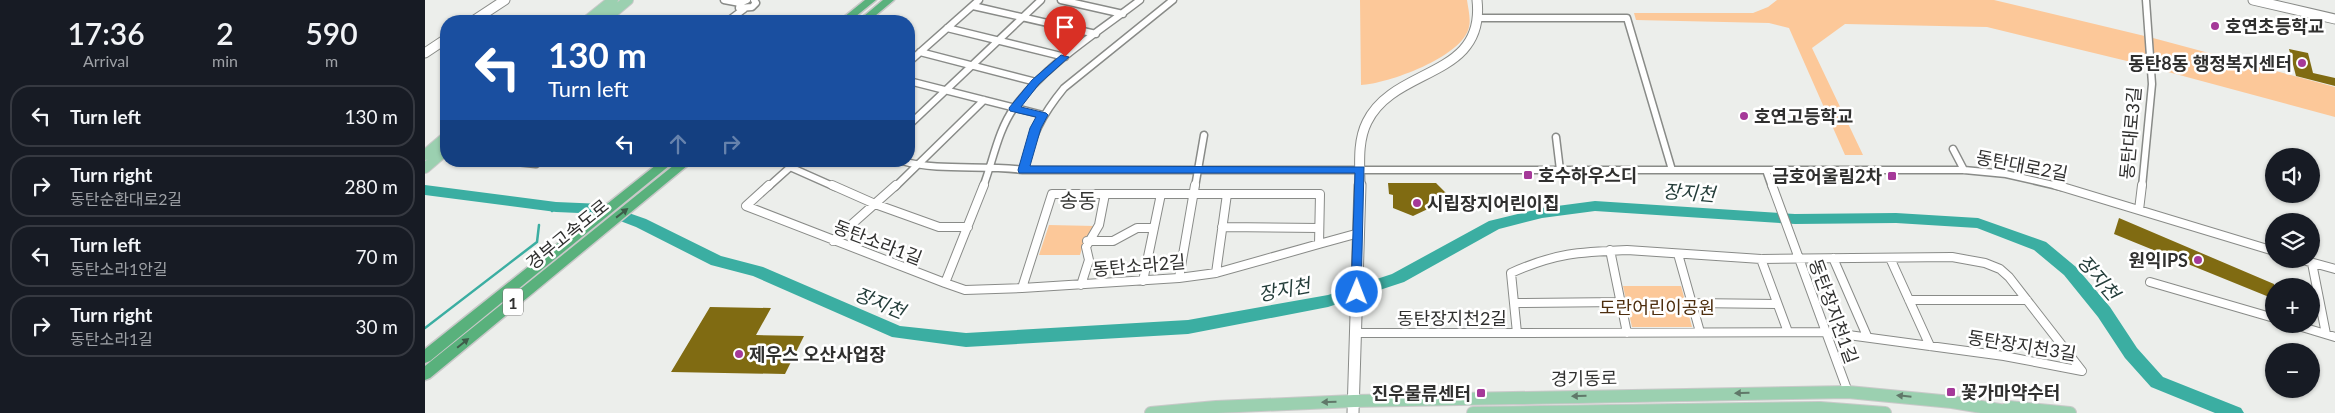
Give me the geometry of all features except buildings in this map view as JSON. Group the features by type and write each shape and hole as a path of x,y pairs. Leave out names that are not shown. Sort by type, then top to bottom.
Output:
{"highway":[{"path":"852,15 871,0"},
{"path":"870,15 889,0"},
{"name":"경부고속도로","path":"425,374 662,167"},
{"name":"경부고속도로","path":"425,357 594,228 644,196 680,167"}],"main road":[{"path":"594,15 613,0"},
{"path":"610,15 629,0"},
{"path":"426,152 440,142"},
{"path":"425,168 440,157"},
{"name":"경기동로","path":"1151,413 1216,407 1353,407 1848,392 1952,402 2017,413"},
{"path":"1952,402 2070,413"},
{"name":"경기동로","path":"1473,413 1820,408 1885,413"}],"street":[{"path":"482,15 505,0"},
{"path":"724,0 740,3 747,0"},
{"path":"736,15 744,9 754,6 755,0"},
{"path":"915,57 979,0"},
{"path":"915,116 946,90 1041,0"},
{"path":"1061,0 1123,14"},
{"path":"945,283 991,167 1002,131 1014,108 1036,82 1065,57 1140,0"},
{"path":"917,167 991,167 1023,170 1036,128 1043,115 1077,76 1173,0"},
{"path":"1353,407 1361,137 1371,114 1394,94 1452,61 1472,42 1479,18 1477,0"},
{"name":"동탄대로3길","path":"2139,210 2149,129 2152,84 2146,0"},
{"path":"2253,0 2335,19"},
{"path":"740,3 739,8 744,9"},
{"path":"973,6 1096,34"},
{"path":"1479,18 1627,18 1672,170"},
{"path":"947,28 1065,57"},
{"path":"425,53 440,43"},
{"path":"920,52 1036,82"},
{"path":"915,82 1043,115"},
{"path":"833,241 917,167 984,100"},
{"path":"1179,278 1204,135"},
{"path":"1556,137 1560,170"},
{"path":"1953,149 1964,170"},
{"path":"426,152 440,153"},
{"path":"790,167 875,204 939,227 968,227"},
{"name":"동탄소라1길","path":"790,167 746,206 833,241 965,290 1022,288"},
{"name":"동탄대로2길","path":"1023,170 1964,170 2027,178 2265,248"},
{"name":"동탄장지천1길","path":"1766,170 1848,392"},
{"path":"1022,288 1052,194 1320,194 1319,244"},
{"path":"1081,285 1089,260 1085,253 1087,241 1097,229 1105,194"},
{"path":"1143,281 1161,194"},
{"path":"1216,273 1227,194"},
{"path":"1222,227 1319,228"},
{"path":"1087,241 1113,241 1137,228 1154,228"},
{"name":"동탄소라2길","path":"1022,288 1143,281 1216,273 1359,233"},
{"path":"1610,250 1627,332"},
{"name":"동탄장지천2길","path":"1517,332 1511,273 1542,259 1577,252 1642,250 1761,259 1799,259"},
{"path":"1678,254 1700,332"},
{"name":"동탄장지천3길","path":"1799,259 1952,257 1985,263 2001,270 2009,277 2082,371 1867,336 1826,332"},
{"path":"1833,258 1867,336"},
{"path":"1890,258 1930,346"},
{"path":"1761,259 1788,332"},
{"path":"2320,265 2335,269"},
{"path":"2313,268 2326,334"},
{"path":"2150,282 2265,315"},
{"name":"동탄장지천3길","path":"1909,300 2027,300"},
{"name":"동탄장지천2길","path":"1514,303 1621,302"},
{"path":"1691,303 1777,304"},
{"name":"동탄장지천2길","path":"1356,333 1826,332"},
{"path":"2320,332 2335,337"}],"green space":[{"path":"1360,0 1467,0 1470,17 1469,27 1464,38 1453,49 1423,67 1388,80 1361,85"},
{"path":"1777,0 1994,0 2153,38 2335,87 2335,117 2131,62 1987,27 1845,24 1812,48 1863,155 1845,155 1789,28 1769,23 1636,20 1634,13 1753,13 1768,7"},
{"path":"1049,225 1095,226 1085,238 1080,255 1039,255"},
{"name":"도란어린이공원","path":"1623,286 1681,286 1692,327 1632,327"}],"waterway":[{"name":"장지천","path":"425,190 556,207 603,209 641,223 717,261 757,271 898,332 966,340 1188,327 1328,301 1398,278 1494,225 1542,213 1595,206 1795,219 1896,218 1978,223 2040,246 2070,271 2104,312 2131,353 2157,382 2235,413"},
{"name":"장지천","path":"552,211 556,207"},
{"path":"425,328 537,242 539,225"}],"place":[{"name":"호연초등학교","path":"2215,26"},
{"name":"동탄8동 행정복지센터","path":"2302,63"},
{"name":"호연고등학교","path":"1744,116"},
{"name":"호수하우스디","path":"1528,175"},
{"name":"금호어울림2차","path":"1892,176"},
{"name":"시립장지어린이집","path":"1417,203"},
{"name":"원익IPS","path":"2198,260"},
{"name":"제우스 오산사업장","path":"739,354"},
{"name":"꽃가마약수터","path":"1951,392"},
{"name":"진우물류센터","path":"1481,393"}],"district":[{"name":"송동","path":"1078,200"}],"route":[{"path":"1065,57 1036,82 1014,108 1043,115 1036,128 1023,170 1360,170 1357,292"}]}
